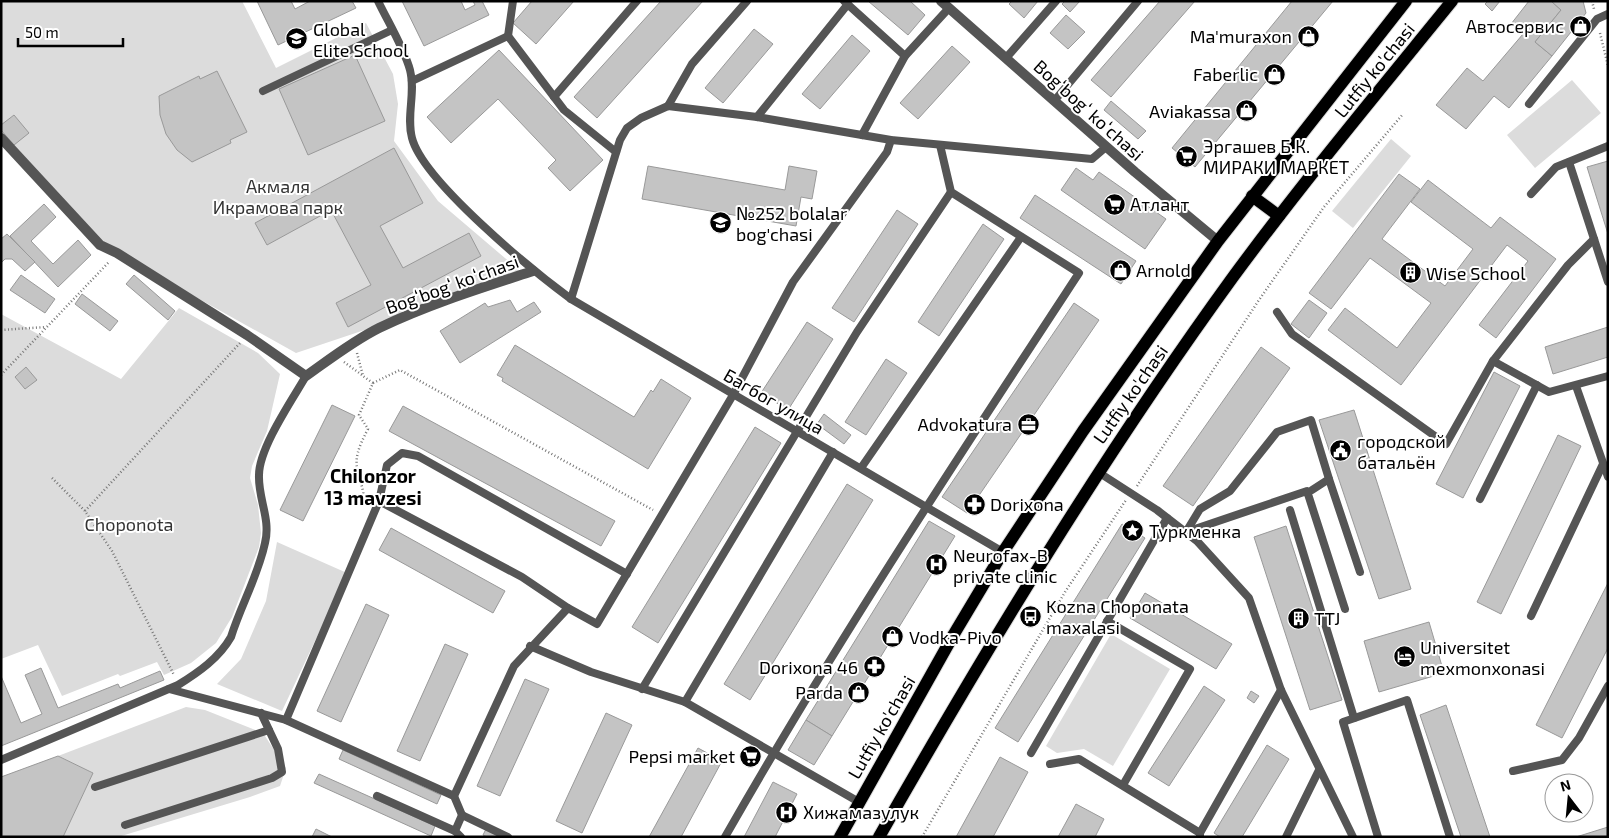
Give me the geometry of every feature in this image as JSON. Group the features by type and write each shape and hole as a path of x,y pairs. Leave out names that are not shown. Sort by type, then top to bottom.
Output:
{"main road":[{"name":"Lutfiy ko'chasi","path":"840,837 1003,552 1105,400 1218,240 1406,1"},
{"name":"Lutfiy ko'chasi","path":"880,837 952,710 1098,472 1278,216 1452,1"},
{"path":"1252,196 1278,216"}],"street":[{"name":"Bogʻbogʻ koʻchasi","path":"945,5 1055,100 1106,147 1218,240"},
{"path":"1,138 100,245 117,253 248,335 306,376"},
{"name":"Bogʻbogʻ koʻchasi","path":"306,376 335,355 379,328 428,306 533,271"}],"lane":[{"name":"Багбог улица","path":"378,1 410,70 412,81 412,138 418,154 437,181 533,271 571,299 1003,552"},
{"path":"513,1 508,36 564,110 616,152"},
{"path":"554,97 637,1"},
{"path":"668,106 692,64 747,1"},
{"path":"1006,58 1056,1"},
{"path":"1055,100 1138,1"},
{"path":"757,117 846,3 905,56"},
{"path":"862,135 905,56 945,5"},
{"path":"1529,104 1596,18 1608,14"},
{"path":"263,91 392,30"},
{"path":"412,81 508,36"},
{"path":"571,299 616,152 627,128 641,118 668,106 757,117 891,140 940,145 1092,159 1106,147"},
{"path":"379,502 522,577 568,608 597,624 733,395 793,282 887,152 891,140"},
{"path":"725,837 774,751 926,507 1079,273 951,192 940,145"},
{"path":"1531,194 1556,167 1608,146"},
{"path":"1569,162 1608,282"},
{"path":"642,689 796,431 858,332 951,192"},
{"path":"861,468 1021,237"},
{"path":"1277,312 1292,334 1446,444 1494,361 1568,265 1594,239"},
{"path":"1494,361 1549,392 1608,376"},
{"path":"1,760 178,685 205,667 224,648 231,637 266,542 266,512 259,481 261,462 276,427 306,376"},
{"path":"1480,499 1537,385"},
{"path":"1576,386 1608,477"},
{"path":"1186,532 1200,509 1230,490 1277,432 1311,420 1360,572"},
{"path":"685,702 833,452"},
{"path":"286,720 379,502 387,465 402,453 418,456 627,574"},
{"path":"1531,616 1603,464"},
{"path":"1098,472 1186,532 1228,573 1249,598 1281,690 1353,837"},
{"path":"1312,490 1329,479"},
{"path":"1186,532 1307,491 1345,608"},
{"path":"1290,510 1354,718"},
{"path":"1031,753 1167,518"},
{"path":"454,796 514,666 530,646 568,608"},
{"path":"1107,621 1190,669 1123,785"},
{"path":"530,646 591,672 685,702 774,751 859,802"},
{"path":"1512,771 1562,760 1579,738 1608,686"},
{"path":"169,689 286,720 454,796 462,815 508,837"},
{"path":"1050,764 1079,759 1200,835 1281,690"},
{"path":"1378,837 1343,722 1407,700 1450,837"},
{"path":"125,825 272,778 282,772 278,749 261,713"},
{"path":"95,787 269,730"},
{"path":"1286,837 1319,770"},
{"path":"377,796 455,830 461,837"},
{"path":"455,830 462,815"}],"path":[{"path":"922,837 1065,592 1131,493 1148,471 1259,300 1324,207 1403,114"},
{"path":"1,375 117,253"},
{"path":"1,330 48,327"},
{"path":"85,510 248,335"},
{"path":"355,342 359,368 363,376"},
{"path":"335,355 373,383"},
{"path":"367,530 364,490 356,465 357,449 368,429 359,415 373,383 400,370 662,515"},
{"path":"52,478 85,510 112,551 178,685"}],"green space":[{"name":"Акмаля Икрамова парк","path":"1,1 242,1 276,68 366,23 393,74 398,104 394,141 438,201 526,276 296,353 106,247 1,144"},
{"path":"1572,80 1601,113 1535,168 1507,135"},
{"path":"1391,139 1411,156 1353,228 1332,211"},
{"name":"Choponota","path":"179,308 258,353 280,374 267,431 252,466 250,478 258,505 261,533 259,547 232,617 216,643 191,663 164,675 157,662 120,676 118,674 62,696 38,645 1,659 1,314 121,379"},
{"path":"277,542 347,573 282,711 217,684 241,659 266,601"},
{"path":"1111,634 1170,669 1113,766 1084,749 1057,753 1046,746"},
{"path":"186,707 205,710 263,733 286,768 280,786 118,837 63,837 93,773 58,756"}],"building":[{"path":"257,1 291,1 295,9 310,1 352,1 356,8 278,45"},
{"path":"402,1 461,1 465,10 475,5 473,1 482,1 489,15 424,46"},
{"path":"532,1 574,1 536,44 513,23"},
{"path":"661,1 703,1 597,118 574,97"},
{"path":"868,1 910,1 925,15 908,35"},
{"path":"1012,1 1038,1 1024,18 1009,4"},
{"path":"1065,1 1080,1 1070,12 1062,4"},
{"path":"1160,1 1195,1 1111,97 1091,80"},
{"path":"1292,1 1333,1 1195,167 1172,148"},
{"path":"1488,1 1500,1 1492,11 1485,4"},
{"path":"1529,1 1551,1 1561,10 1535,42 1552,56 1509,108 1494,96 1466,129 1436,105 1467,68 1483,81 1523,34 1511,24"},
{"path":"1551,1 1583,1 1586,13 1552,56 1535,42 1561,10"},
{"path":"1066,15 1085,32 1068,49 1050,33"},
{"path":"754,29 773,44 723,103 705,88"},
{"path":"852,35 870,51 820,109 802,94"},
{"path":"952,46 970,62 918,119 900,103"},
{"path":"499,50 603,160 570,191 548,168 556,160 498,99 451,143 427,117"},
{"path":"355,55 385,121 308,155 279,89"},
{"path":"217,71 247,132 230,140 231,143 192,162 177,150 166,134 160,115 159,96 199,76 200,79"},
{"path":"1111,101 1146,131 1138,139 1104,110"},
{"path":"14,115 29,133 14,145 1,130 1,125"},
{"path":"394,148 423,203 380,226 403,268 469,233 481,256 348,327 336,303 371,285 331,210 267,245 255,223"},
{"path":"1608,161 1608,234 1587,167"},
{"path":"648,166 785,190 789,166 817,171 812,199 801,197 796,226 642,199"},
{"name":"Атлант","path":"1076,168 1093,180 1099,172 1166,219 1145,249 1061,190"},
{"name":"Wise School","path":"1399,174 1420,189 1382,239 1445,286 1473,249 1411,202 1428,180 1491,228 1500,217 1556,259 1496,338 1479,325 1528,261 1507,245 1401,385 1328,330 1345,308 1397,348 1431,303 1370,258 1331,309 1309,293"},
{"path":"1035,195 1136,261 1121,284 1020,218"},
{"path":"44,204 56,217 31,241 53,264 78,240 91,255 58,287 10,236"},
{"path":"897,210 918,224 854,322 832,308"},
{"path":"983,224 1004,239 939,336 918,322"},
{"path":"7,234 35,262 25,271 12,259 5,259 1,263 1,239"},
{"path":"21,275 55,299 45,313 10,290"},
{"path":"134,275 175,311 168,320 126,284"},
{"path":"82,294 118,321 110,331 75,304"},
{"path":"510,300 517,312 534,302 541,312 460,363 440,331 485,303 488,307"},
{"path":"1309,300 1327,313 1309,338 1291,324"},
{"path":"1074,303 1099,320 967,513 942,497"},
{"path":"807,322 833,339 788,410 761,393"},
{"path":"1608,327 1608,357 1553,374 1545,347"},
{"path":"515,345 634,417 651,390 653,392 661,379 691,398 648,469 502,381 503,378 497,375"},
{"path":"1261,347 1290,368 1193,506 1163,486"},
{"path":"886,359 907,373 866,435 845,422"},
{"path":"26,367 37,380 25,389 15,377"},
{"path":"1494,372 1520,386 1463,498 1436,484"},
{"path":"332,405 355,416 303,521 280,510"},
{"path":"403,406 615,521 601,546 389,431"},
{"path":"1354,410 1411,589 1379,599 1319,420"},
{"path":"824,414 851,435 844,444 817,424"},
{"path":"755,427 781,443 658,643 632,627"},
{"path":"1558,435 1581,446 1501,614 1477,602"},
{"path":"847,484 873,500 750,700 724,684"},
{"path":"929,521 955,536 832,736 806,720"},
{"path":"1122,524 1145,538 1018,742 995,728"},
{"name":"TTJ","path":"1286,526 1342,700 1310,710 1254,537"},
{"path":"391,528 505,591 493,613 379,550"},
{"path":"1608,583 1608,648 1562,738 1536,725"},
{"path":"1145,593 1232,644 1216,669 1130,618"},
{"path":"366,604 389,615 341,722 317,711"},
{"path":"1429,622 1444,673 1379,692 1364,641"},
{"path":"445,644 468,654 420,761 397,751"},
{"path":"41,668 58,708 118,684 120,688 160,671 164,680 1,746 1,676 21,723 42,714 25,675"},
{"path":"525,679 549,689 500,796 477,786"},
{"path":"1204,686 1225,700 1169,786 1148,773"},
{"path":"1251,691 1259,696 1254,703 1247,698"},
{"path":"1446,705 1490,837 1461,837 1420,715"},
{"path":"606,713 632,725 582,833 556,821"},
{"path":"806,720 832,736 814,765 788,750"},
{"path":"1267,745 1289,759 1242,837 1220,837 1214,833"},
{"path":"698,748 722,761 681,837 649,837"},
{"path":"343,750 441,795 437,804 339,759"},
{"path":"58,756 93,773 63,837 1,837 1,777"},
{"path":"1000,757 1028,772 993,837 956,837"},
{"path":"319,774 435,826 431,836 314,783"},
{"path":"773,782 797,794 775,837 744,837"},
{"path":"1076,804 1104,819 1095,837 1058,837"},
{"path":"487,827 507,837 487,837 483,835"},
{"path":"1608,827 1608,837 1576,837"},
{"path":"316,829 332,837 312,837"}],"place":[{"name":"Автосервис","path":"1580,26"},
{"name":"Ma'muraxon","path":"1308,36"},
{"name":"Global Elite School","path":"297,39"},
{"name":"Faberlic","path":"1274,74"},
{"name":"Aviakassa","path":"1247,111"},
{"name":"Эргашев Б.К. МИРАКИ МАРКЕТ","path":"1187,156"},
{"name":"Атлант","path":"1114,204"},
{"name":"№252 bolalar bog'chasi","path":"720,223"},
{"name":"Arnold","path":"1120,270"},
{"name":"Wise School","path":"1410,273"},
{"name":"Advokatura","path":"1028,424"},
{"name":"городской батальён","path":"1341,451"},
{"name":"Dorixona","path":"974,504"},
{"name":"Туркменка","path":"1133,531"},
{"name":"Neurofax-B private clinic","path":"937,565"},
{"name":"Kozna Choponata maxalasi","path":"1030,616"},
{"name":"TTJ","path":"1298,618"},
{"name":"Vodka-Pivo","path":"893,637"},
{"name":"Universitet mexmonxonasi","path":"1404,657"},
{"name":"Dorixona 46","path":"874,667"},
{"name":"Parda","path":"859,692"},
{"name":"Pepsi market","path":"751,756"},
{"name":"Хижамазулук","path":"787,812"}],"district":[{"name":"Chilonzor 13 mavzesi","path":"373,486"}]}
